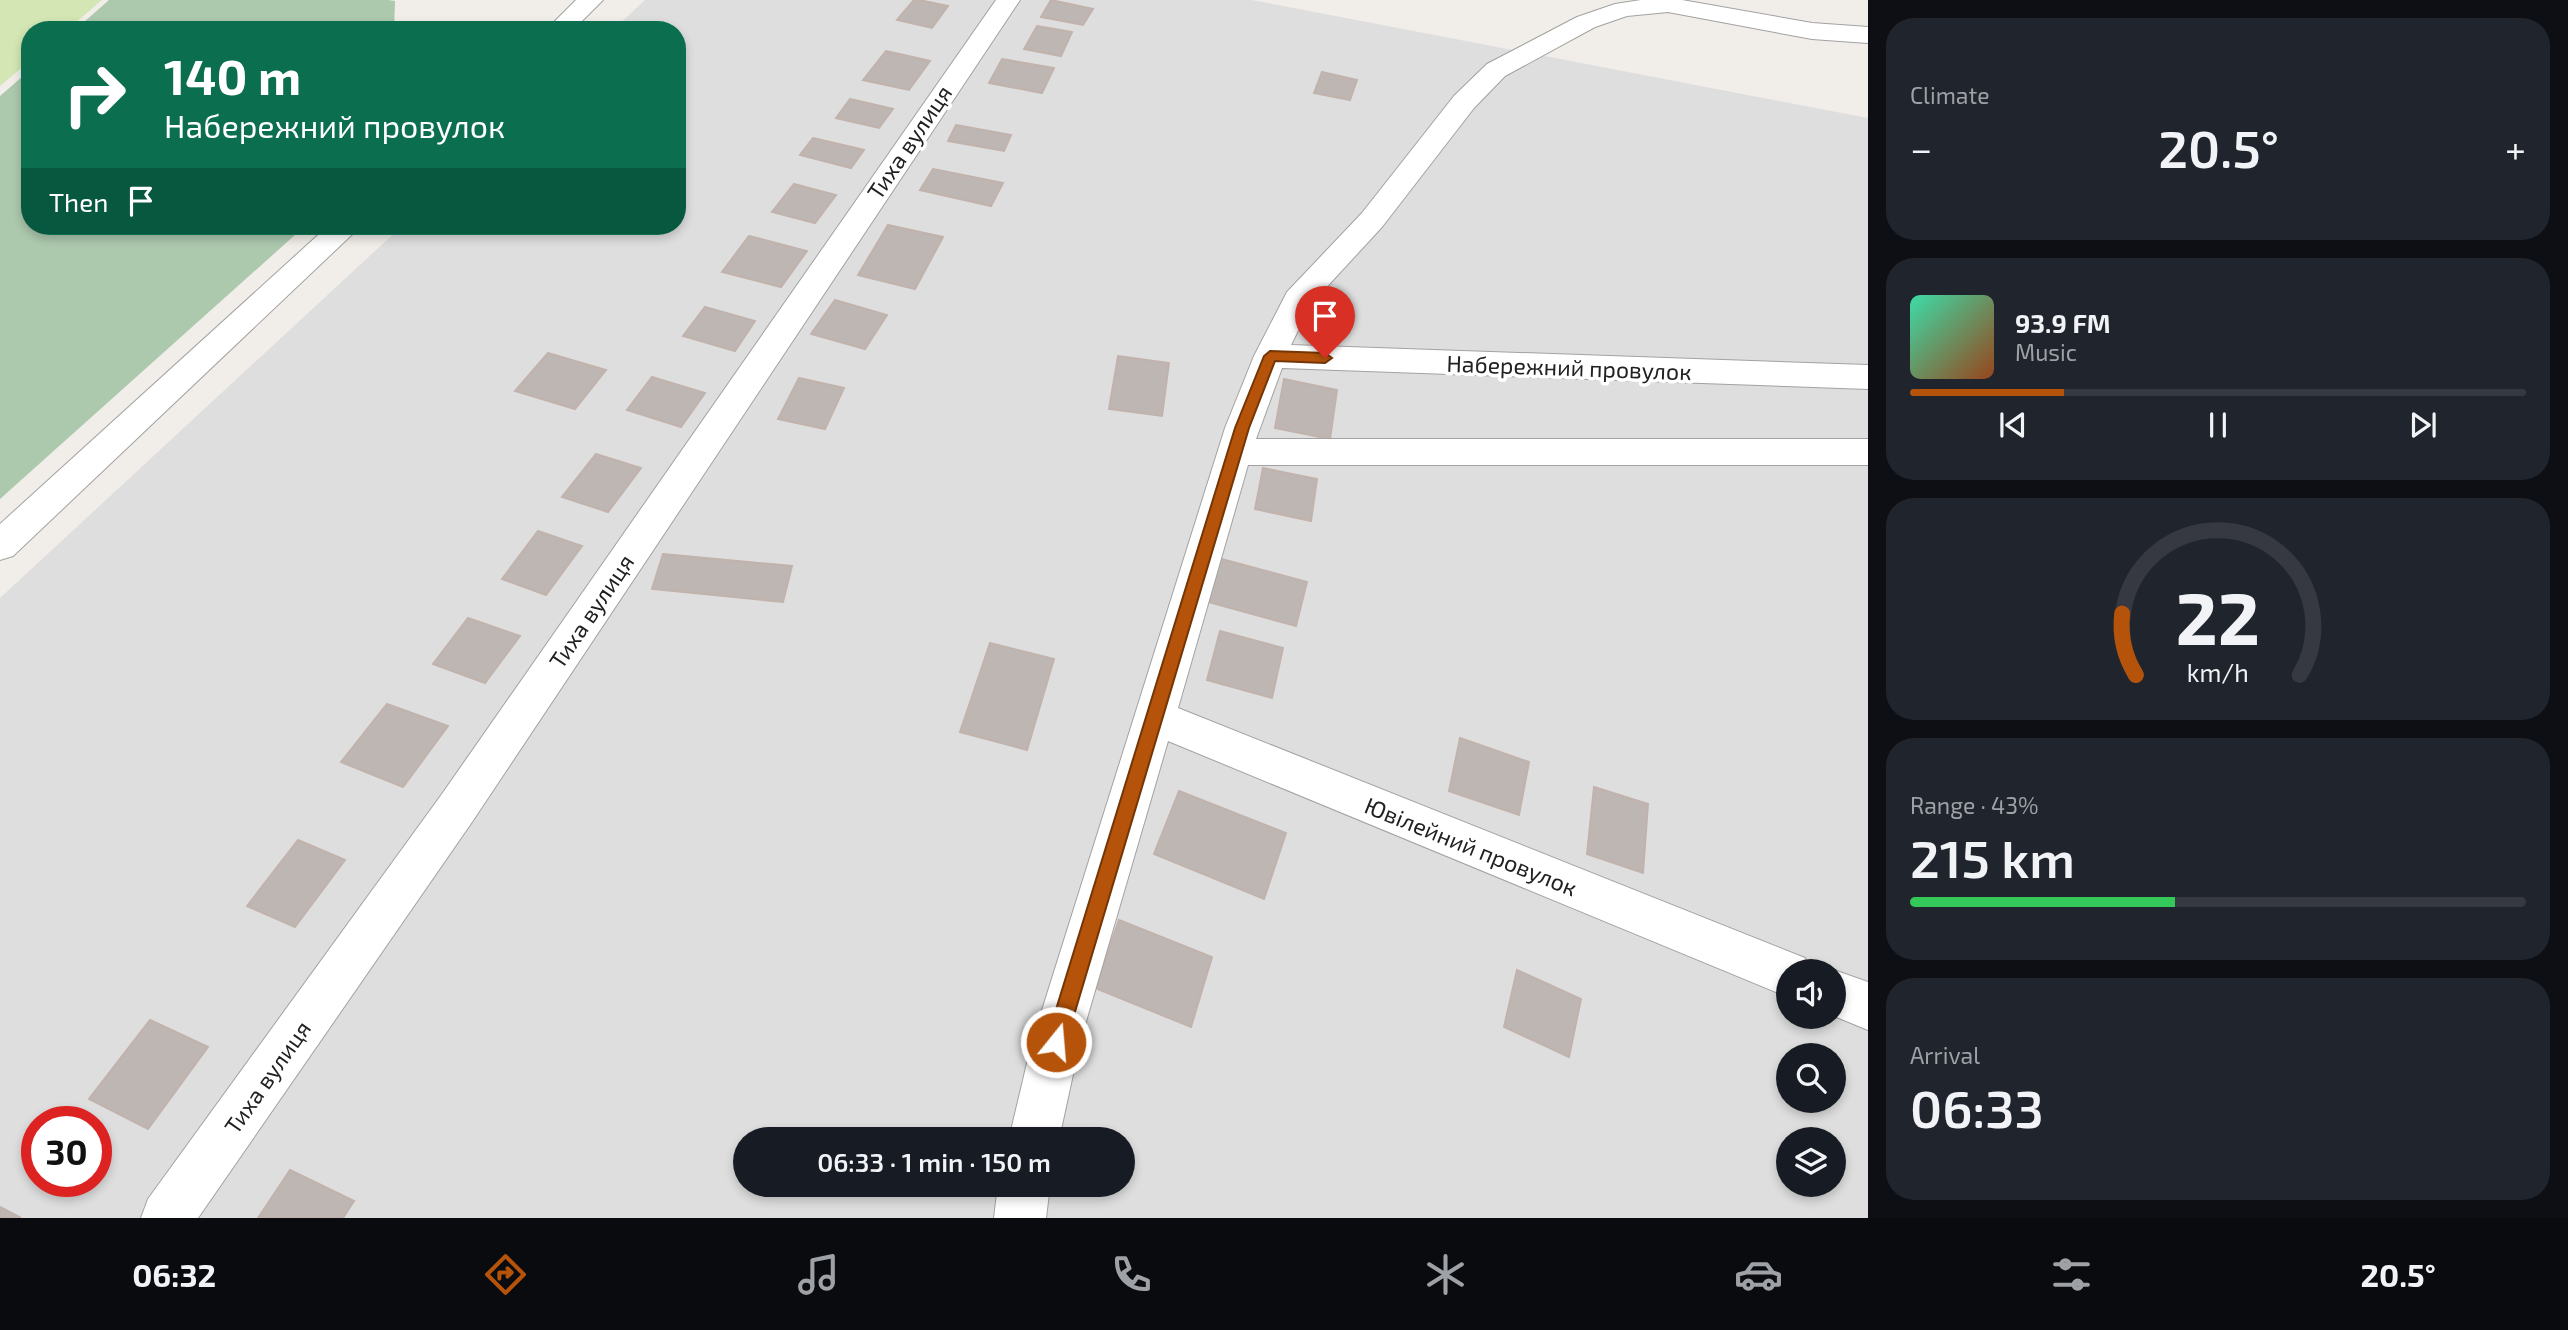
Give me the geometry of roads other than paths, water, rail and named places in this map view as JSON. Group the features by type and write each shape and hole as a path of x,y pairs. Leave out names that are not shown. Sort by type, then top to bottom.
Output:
{"street":[{"path":"568,21 590,0"},
{"name":"Тиха вулиця","path":"167,1218 457,808 1008,0"},
{"path":"1037,1127 1056,1042 1235,452 1270,356 1298,299 1372,220 1464,102 1496,70 1586,22 1624,9 1668,5 1812,31 1868,35"},
{"path":"0,546 336,235"},
{"name":"Набережний провулок","path":"1270,356 1868,377"},
{"path":"1235,452 1868,452"},
{"name":"Ювілейний провулок","path":"1154,717 1776,969"},
{"path":"1846,998 1868,1006"},
{"path":"1020,1218 1023,1197"}]}
